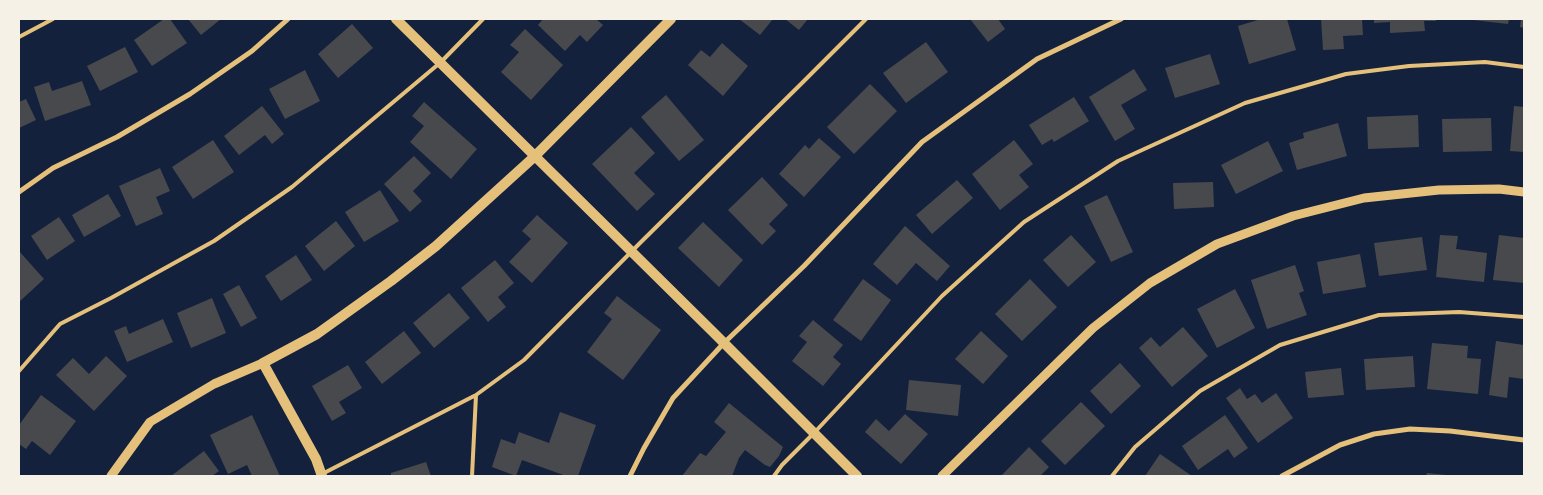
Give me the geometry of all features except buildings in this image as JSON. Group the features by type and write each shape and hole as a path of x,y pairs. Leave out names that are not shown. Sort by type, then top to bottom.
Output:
{"main road":[{"path":"396,19 857,476"},
{"path":"320,476 316,459 263,363 317,334 392,281 436,246 534,157 671,19"}],"street":[{"path":"19,192 53,168 117,137 190,94 252,51 288,19"},
{"path":"630,476 672,398 724,343 804,266 922,142 1037,59 1121,19"},
{"path":"942,476 1092,328 1150,284 1217,244 1293,216 1364,198 1440,190 1499,189 1524,192"},
{"path":"111,476 150,422 214,384 263,363"},
{"path":"1282,476 1340,444 1374,434 1410,429 1450,430 1524,440"}],"lane":[{"path":"19,37 53,19"},
{"path":"19,371 60,324 214,241 292,187 441,62 484,19"},
{"path":"320,476 476,395 524,360 866,19"},
{"path":"774,476 782,465 942,296 1024,222 1118,161 1245,103 1346,74 1409,66 1484,62 1524,66"},
{"path":"1112,476 1135,447 1200,391 1280,345 1379,316 1459,312 1524,317"},
{"path":"472,476 476,395"}]}
